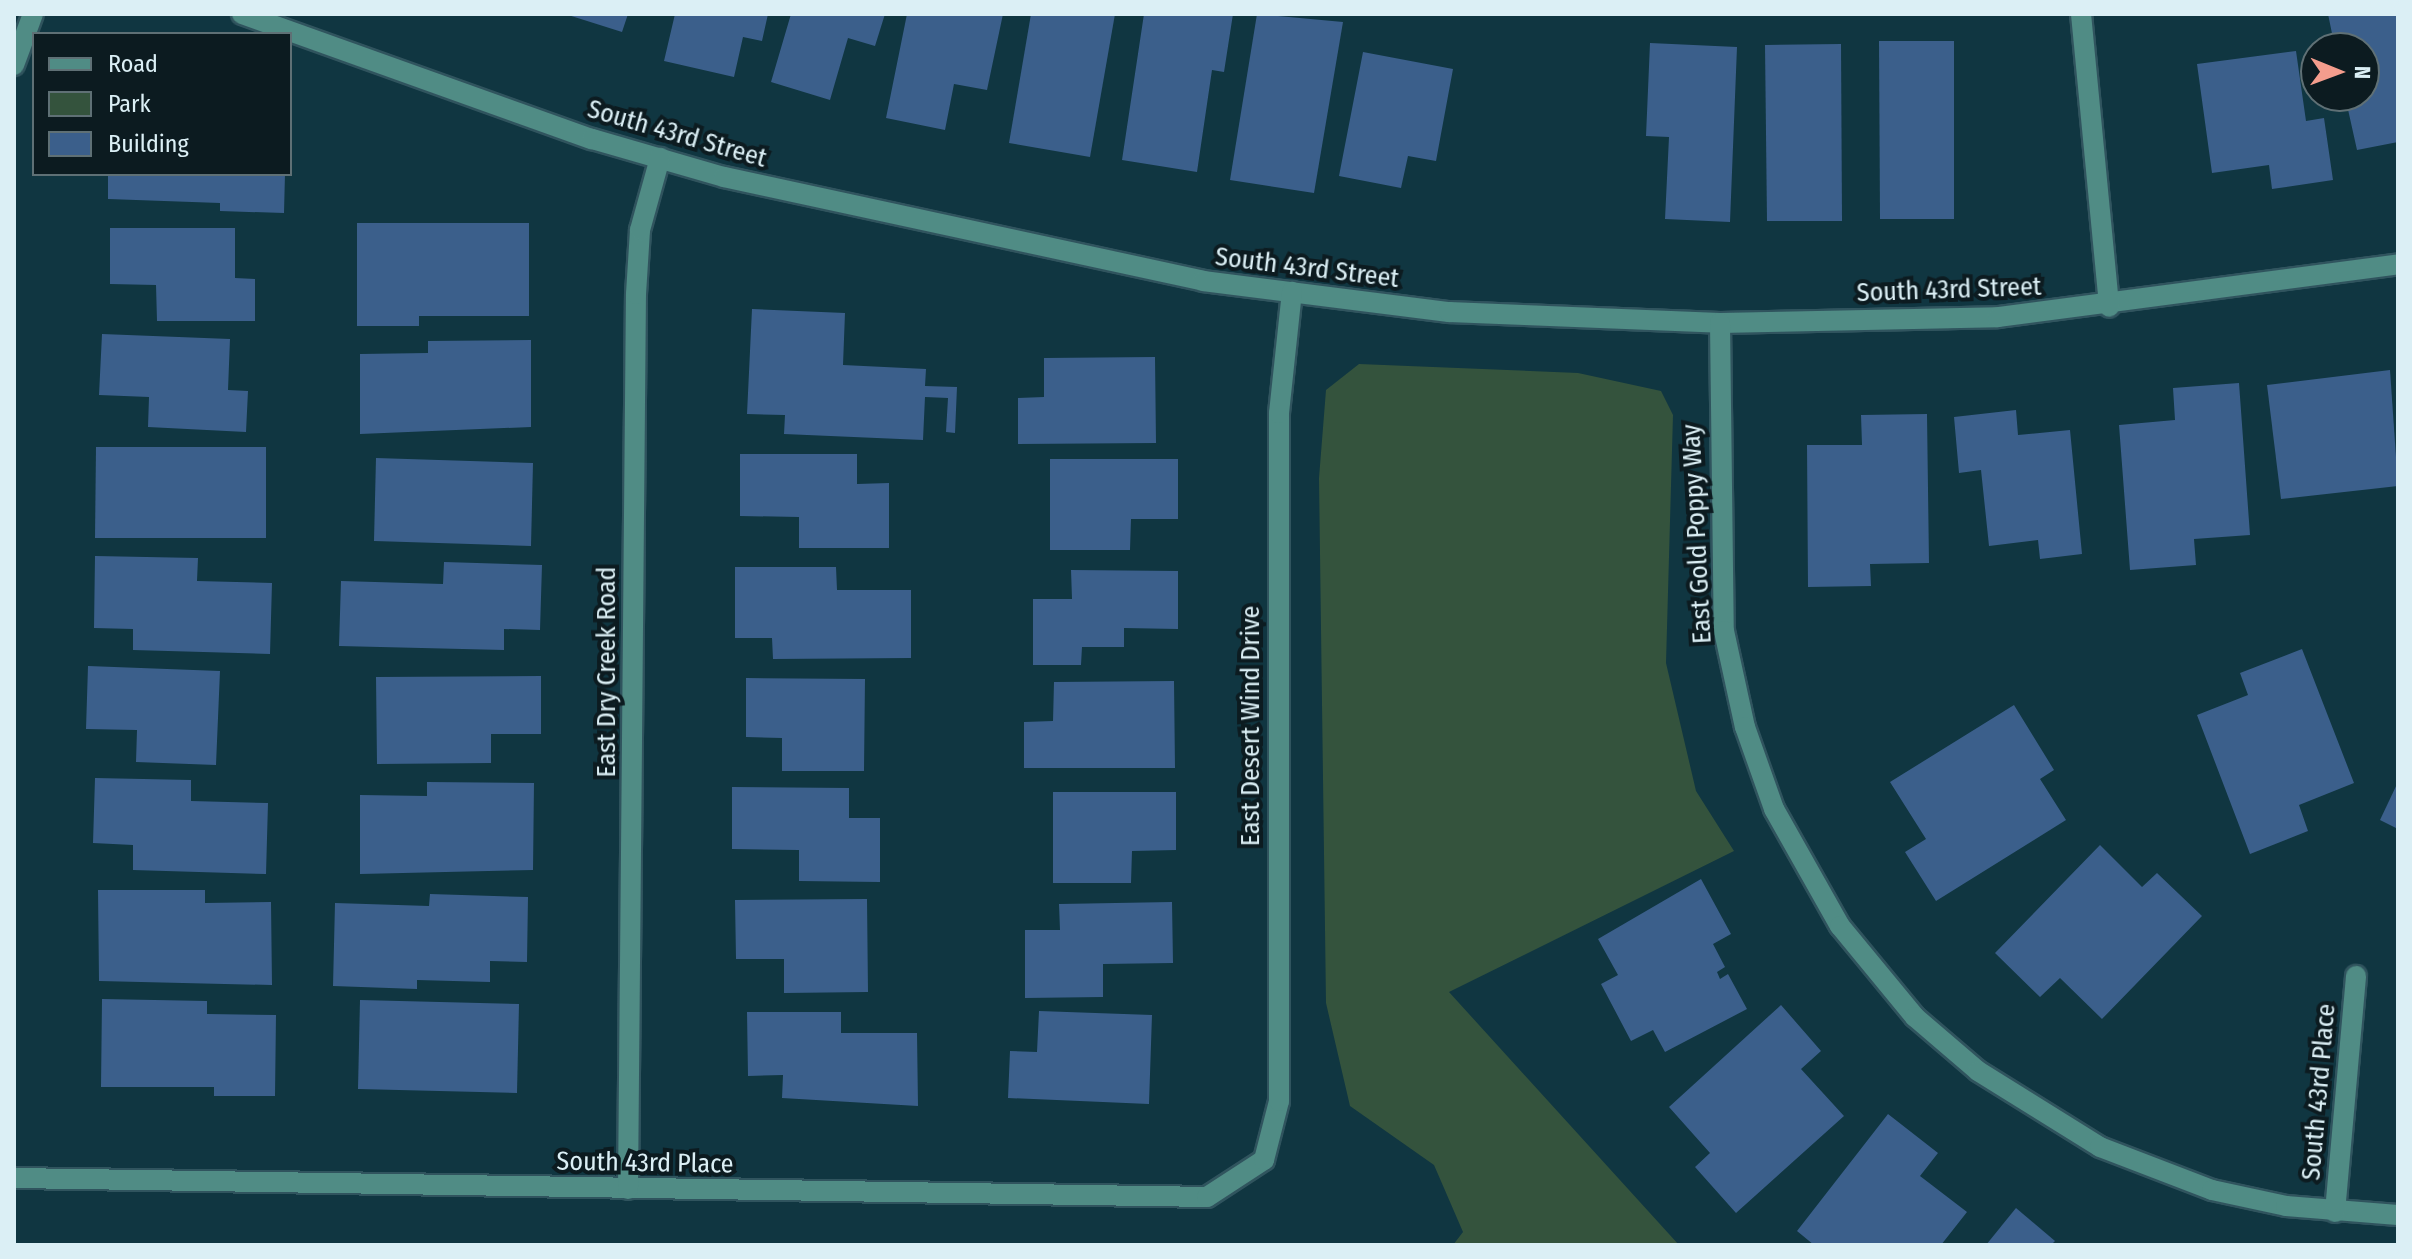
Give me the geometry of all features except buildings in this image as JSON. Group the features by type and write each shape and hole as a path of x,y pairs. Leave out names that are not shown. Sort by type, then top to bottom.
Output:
{"street":[{"path":"14,65 33,14"},
{"name":"South 43rd Street","path":"242,14 660,158 1016,242 1203,281 1449,312 1720,323 1998,317 2109,307 2398,264"},
{"path":"2081,14 2109,307"},
{"name":"East Dry Creek Road","path":"628,1189 636,294 640,230 660,158"},
{"name":"East Desert Wind Drive","path":"1264,1160 1279,1101 1279,413 1292,292"},
{"name":"East Gold Poppy Way","path":"1720,323 1724,631 1745,727 1793,852 1879,977 1978,1071 2100,1147 2212,1190"},
{"name":"South 43rd Place","path":"2335,1212 2356,976"},
{"name":"South 43rd Place","path":"14,1178 1207,1197 1264,1160"},
{"name":"South 43rd Place","path":"2212,1190 2335,1212 2398,1215"}],"green space":[{"path":"1359,364 1578,373 1661,391 1673,415 1666,663 1696,791 1734,851 1449,992 1679,1245 1453,1245 1463,1232 1434,1165 1350,1106 1326,1003 1319,478 1326,390"}]}
